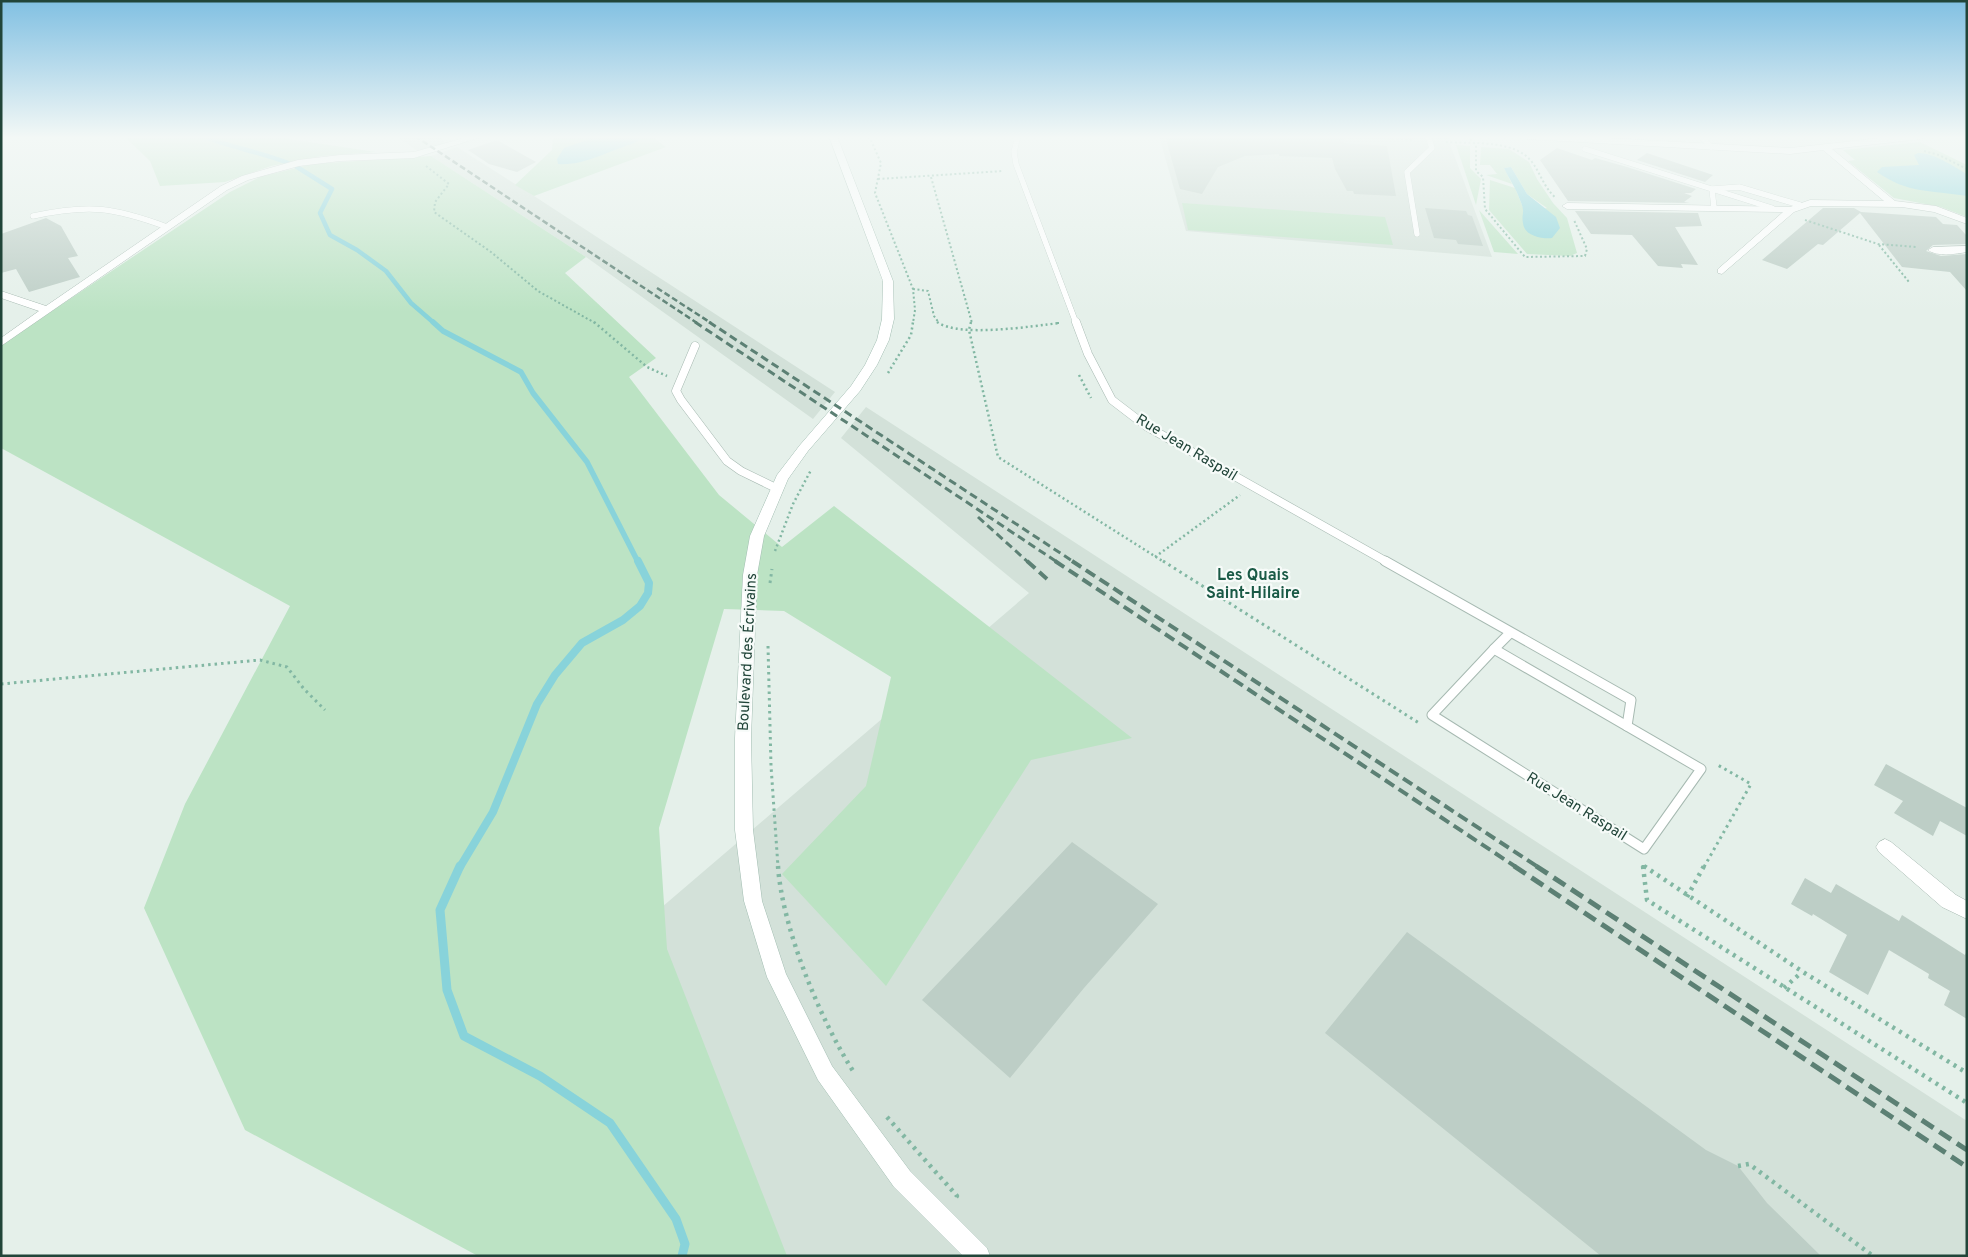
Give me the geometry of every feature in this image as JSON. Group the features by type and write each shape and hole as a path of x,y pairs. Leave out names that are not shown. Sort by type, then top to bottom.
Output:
{"street":[{"path":"1,342 214,195"},
{"name":"Boulevard des Écrivains","path":"855,195 888,281 888,319 883,340 856,388 804,448 776,488 757,536 750,575 747,609 743,738 744,830 753,901 777,977 825,1073 902,1179 979,1256"},
{"path":"1881,195 1892,204"},
{"path":"1722,271 1791,211 1810,203 1892,204 1936,209 1967,221"},
{"path":"1568,206 1772,208 1791,211"},
{"path":"1933,250 1953,251 1967,248"},
{"path":"1,294 33,307 48,310"},
{"path":"1885,847 1949,901 1967,911"}],"lane":[{"name":"Rue Jean Raspail","path":"1028,195 1088,354 1112,400 1146,426 1631,700 1627,726"},
{"path":"1411,195 1417,234"},
{"path":"1713,195 1714,208"},
{"path":"1730,195 1772,208"},
{"path":"1755,195 1791,211"},
{"path":"33,216 73,207 96,206 121,210 167,227"},
{"path":"695,346 676,391 680,400 727,461 741,471 776,488"},
{"name":"Rue Jean Raspail","path":"1494,649 1701,769 1644,848 1432,715 1494,649 1510,633"}],"path":[{"path":"440,195 434,202 434,212 491,252 538,291 590,319 647,367 679,382"},
{"path":"936,195 972,324 969,330 998,457 1155,557 1240,495"},
{"path":"1484,195 1485,209 1525,257 1585,256 1587,249 1568,206 1552,195"},
{"path":"1791,211 1801,219 1878,244 1933,250"},
{"path":"1878,244 1909,282"},
{"path":"913,289 928,291 936,321 941,326 969,330 1060,323"},
{"path":"770,587 774,551 793,504 813,467"},
{"path":"768,642 771,766 779,884 802,964 839,1049 858,1079"},
{"path":"1,684 260,660 286,667 325,710"},
{"path":"1644,866 1647,900 1967,1103"},
{"path":"1784,988 1802,972"},
{"path":"880,1109 958,1196"},
{"path":"1738,1166 1748,1164 1873,1256"}],"shaded area":[{"path":"490,195 532,195 835,392 813,419 586,257"},
{"path":"1176,195 1469,195 1492,257 1186,231"},
{"path":"866,407 1967,1121 1967,1256 543,1256 662,907 1029,593 841,438"}],"green space":[{"path":"226,195 490,195 586,257 565,273 656,358 629,377 719,495 782,547 834,506 1132,738 1031,760 886,986 782,874 866,786 891,677 784,611 724,609 659,828 667,949 787,1256 478,1256 245,1130 144,908 185,804 290,606 1,448 1,345"},
{"path":"1473,195 1478,195 1476,205"},
{"path":"1490,195 1518,195 1525,212 1547,208 1528,195 1547,195 1567,218 1577,253 1570,256 1527,254 1489,210"},
{"path":"1890,195 1967,195 1967,217 1941,207 1894,198"},
{"path":"1182,203 1385,217 1393,245 1188,230"},
{"path":"1479,210 1518,254 1494,252"}],"water":[{"path":"1518,195 1528,195 1556,217 1560,228 1552,238 1534,236 1527,231 1524,227 1522,205"}],"building":[{"path":"1368,195 1396,195 1396,196"},
{"path":"1564,195 1692,196 1684,202 1690,203 1568,201"},
{"path":"1425,208 1466,211 1468,215 1472,216 1483,246 1458,244 1456,240 1434,238"},
{"path":"1823,208 1854,208 1861,212 1936,217 1943,224 1957,225 1967,236 1967,244 1933,245 1926,251 1941,256 1967,254 1967,291 1950,272 1902,267 1860,213 1823,245 1818,244 1787,269 1762,260"},
{"path":"1575,211 1698,213 1702,226 1675,227 1698,265 1681,264 1683,268 1658,266 1632,235 1591,234"},
{"path":"46,218 61,226 78,256 68,258 80,277 29,292 16,269 1,273 1,234"},
{"path":"1886,764 1967,808 1967,836 1940,821 1933,836 1894,813 1903,801 1874,785"},
{"path":"1072,842 1158,904 1084,988 1010,1078 922,1000"},
{"path":"1805,878 1831,893 1836,884 1899,921 1902,915 1965,955 1967,951 1967,1019 1944,1005 1950,991 1928,978 1929,974 1889,950 1868,995 1829,972 1847,935 1813,914 1812,916 1791,904"},
{"path":"1407,932 1706,1150 1738,1166 1767,1203 1821,1256 1601,1256 1325,1033"}],"waterway":[{"path":"329,195 320,213 330,235 357,250 386,271 411,303 434,323"},
{"path":"433,322 443,331 521,372 533,393 587,462 638,562"},
{"path":"460,867 493,812 537,704 555,675 582,643 623,620 640,606 648,593 649,583 638,561"},
{"path":"460,866 440,910 447,990 464,1036 540,1076 610,1123 676,1219 685,1244 682,1256"}],"railway":[{"path":"503,195 697,323"},
{"path":"657,288 711,323"},
{"path":"695,322 1057,562"},
{"path":"709,322 1074,562"},
{"path":"978,517 1028,562"},
{"path":"1027,561 1047,579"},
{"path":"1055,561 1516,867"},
{"path":"1072,561 1538,867"},
{"path":"1514,866 1967,1167"},
{"path":"1536,866 1967,1150"}],"district":[{"name":"Les Quais Saint-Hilaire","path":"1253,583"}]}
